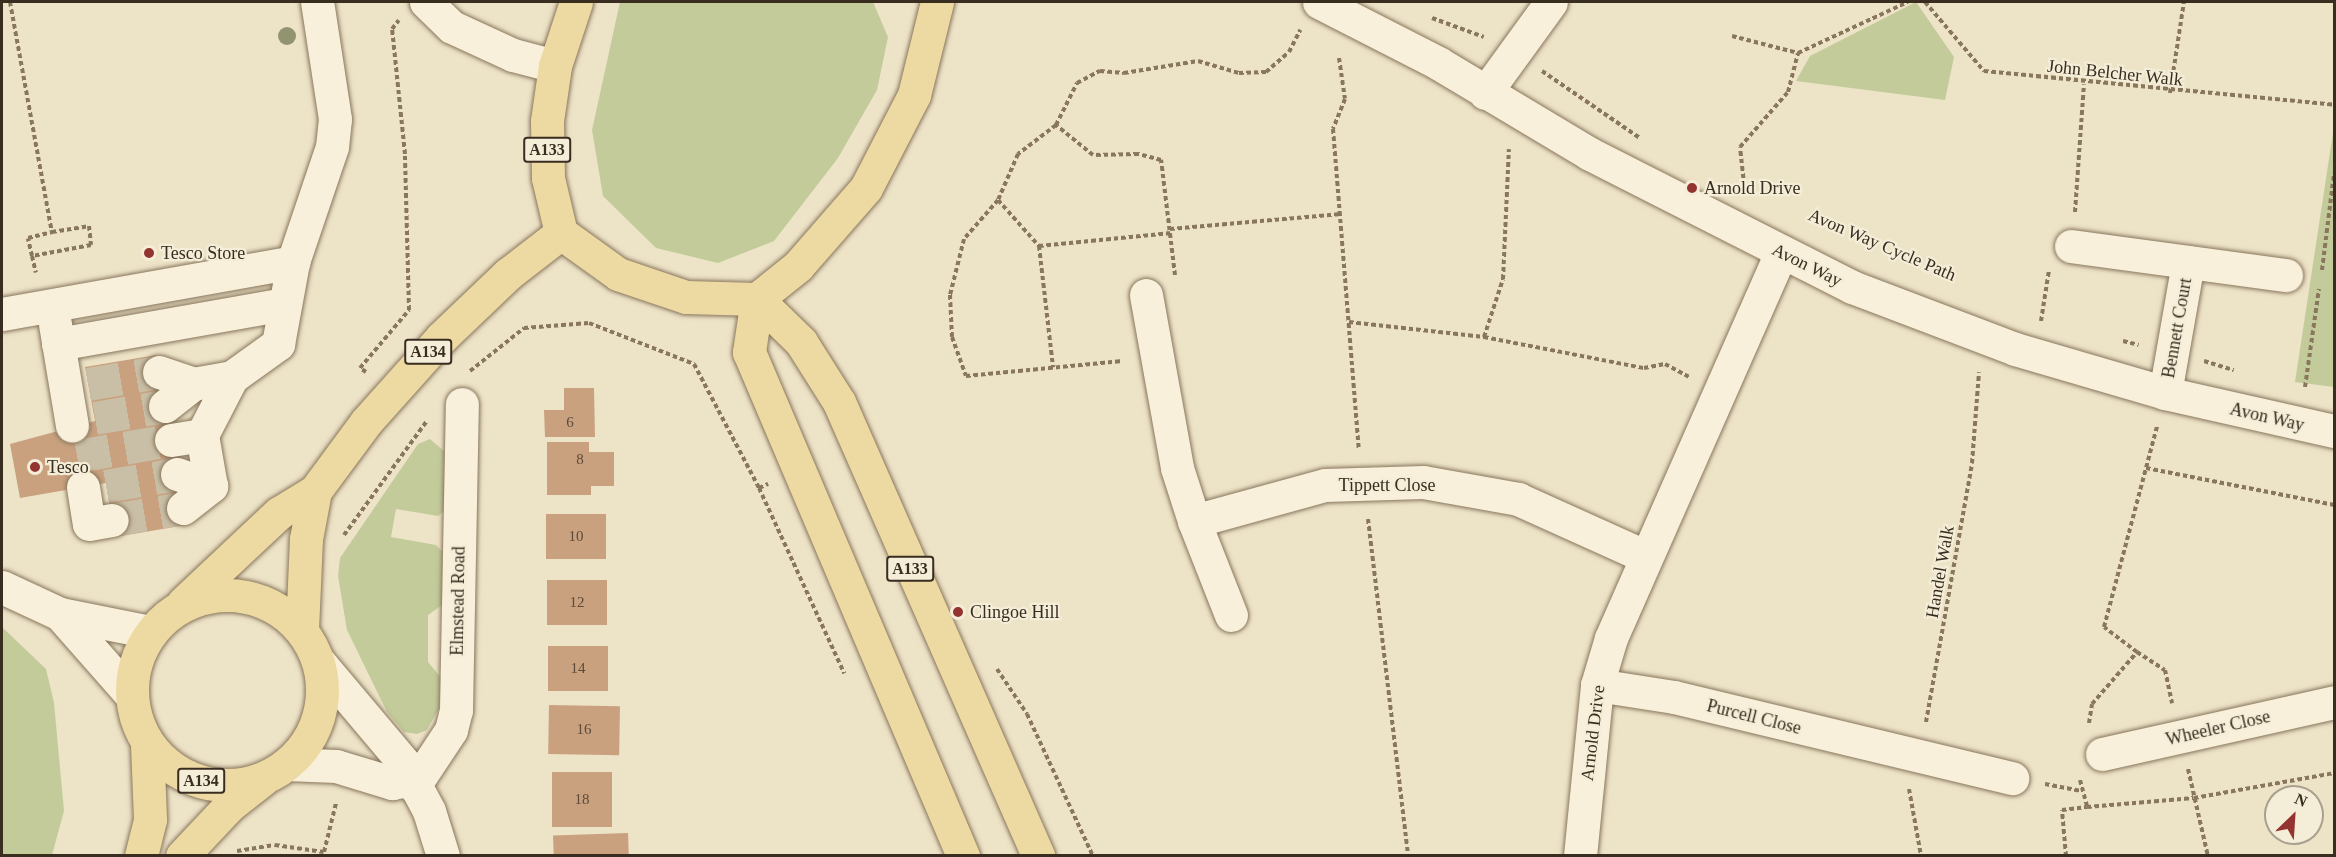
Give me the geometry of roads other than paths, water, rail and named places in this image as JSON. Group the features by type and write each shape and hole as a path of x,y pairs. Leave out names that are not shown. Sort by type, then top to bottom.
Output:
{"main road":[{"name":"A133","path":"561,233 548,178 547,122 555,66 576,2"},
{"path":"937,2 914,95 866,188 820,244 756,299 749,352 963,855"},
{"path":"561,233 618,274 686,297 756,299"},
{"name":"A134","path":"141,855 150,819 147,746 132,696 137,659 151,632 279,513 315,491 392,391 494,287 561,233"},
{"name":"A133","path":"756,299 801,342 839,402 1038,855"},
{"name":"A134","path":"302,630 306,538 315,491"},
{"name":"A134","path":"180,606 214,595 242,595 273,606 302,630 318,661 319,717 311,738 277,771 230,805 182,855"},
{"name":"A134","path":"147,746 180,773 203,782 236,785 277,771"}],"street":[{"path":"211,486 186,438 232,377 278,344 292,262 332,147 335,119 317,2"},
{"path":"426,2 452,27 513,55 555,66"},
{"path":"1485,93 1512,52 1551,2"},
{"name":"Avon Way","path":"1311,14 1485,93 1781,252 1852,287 1978,336 2165,393 2334,431"},
{"name":"Bennett Court","path":"2071,246 2286,275"},
{"name":"Arnold Drive","path":"1580,855 1597,685 1644,556 1781,252"},
{"path":"2,314 292,262"},
{"name":"Bennett Court","path":"2165,393 2188,262"},
{"path":"1146,295 1178,468 1194,521 1231,615"},
{"path":"58,344 284,304"},
{"path":"51,305 58,344 77,386 79,422"},
{"path":"159,372 193,384"},
{"path":"165,406 193,384 232,377"},
{"name":"Elmstead Road","path":"411,783 451,730 456,710 462,404"},
{"path":"177,474 211,486"},
{"name":"Tippett Close","path":"1194,521 1324,485 1423,482 1518,499 1644,556"},
{"path":"183,508 211,486"},
{"path":"91,488 89,524 112,520"},
{"path":"2,587 60,615 151,632"},
{"path":"60,615 132,696"},
{"path":"318,661 403,762 443,855"},
{"name":"Purcell Close","path":"1597,685 1674,697 2012,778"},
{"name":"Wheeler Close","path":"2089,754 2334,702"},
{"path":"277,771 336,766 392,783 411,783"}],"tunnel":[{"path":"88,384 159,372"},
{"path":"95,418 165,406"},
{"path":"77,456 171,440"},
{"path":"106,486 177,474"},
{"path":"112,520 183,508"}],"place":[{"name":"Arnold Drive","path":"1692,188"},
{"name":"Tesco Store","path":"149,253"},
{"name":"Tesco","path":"35,467"},
{"name":"Clingoe Hill","path":"958,612"}]}
